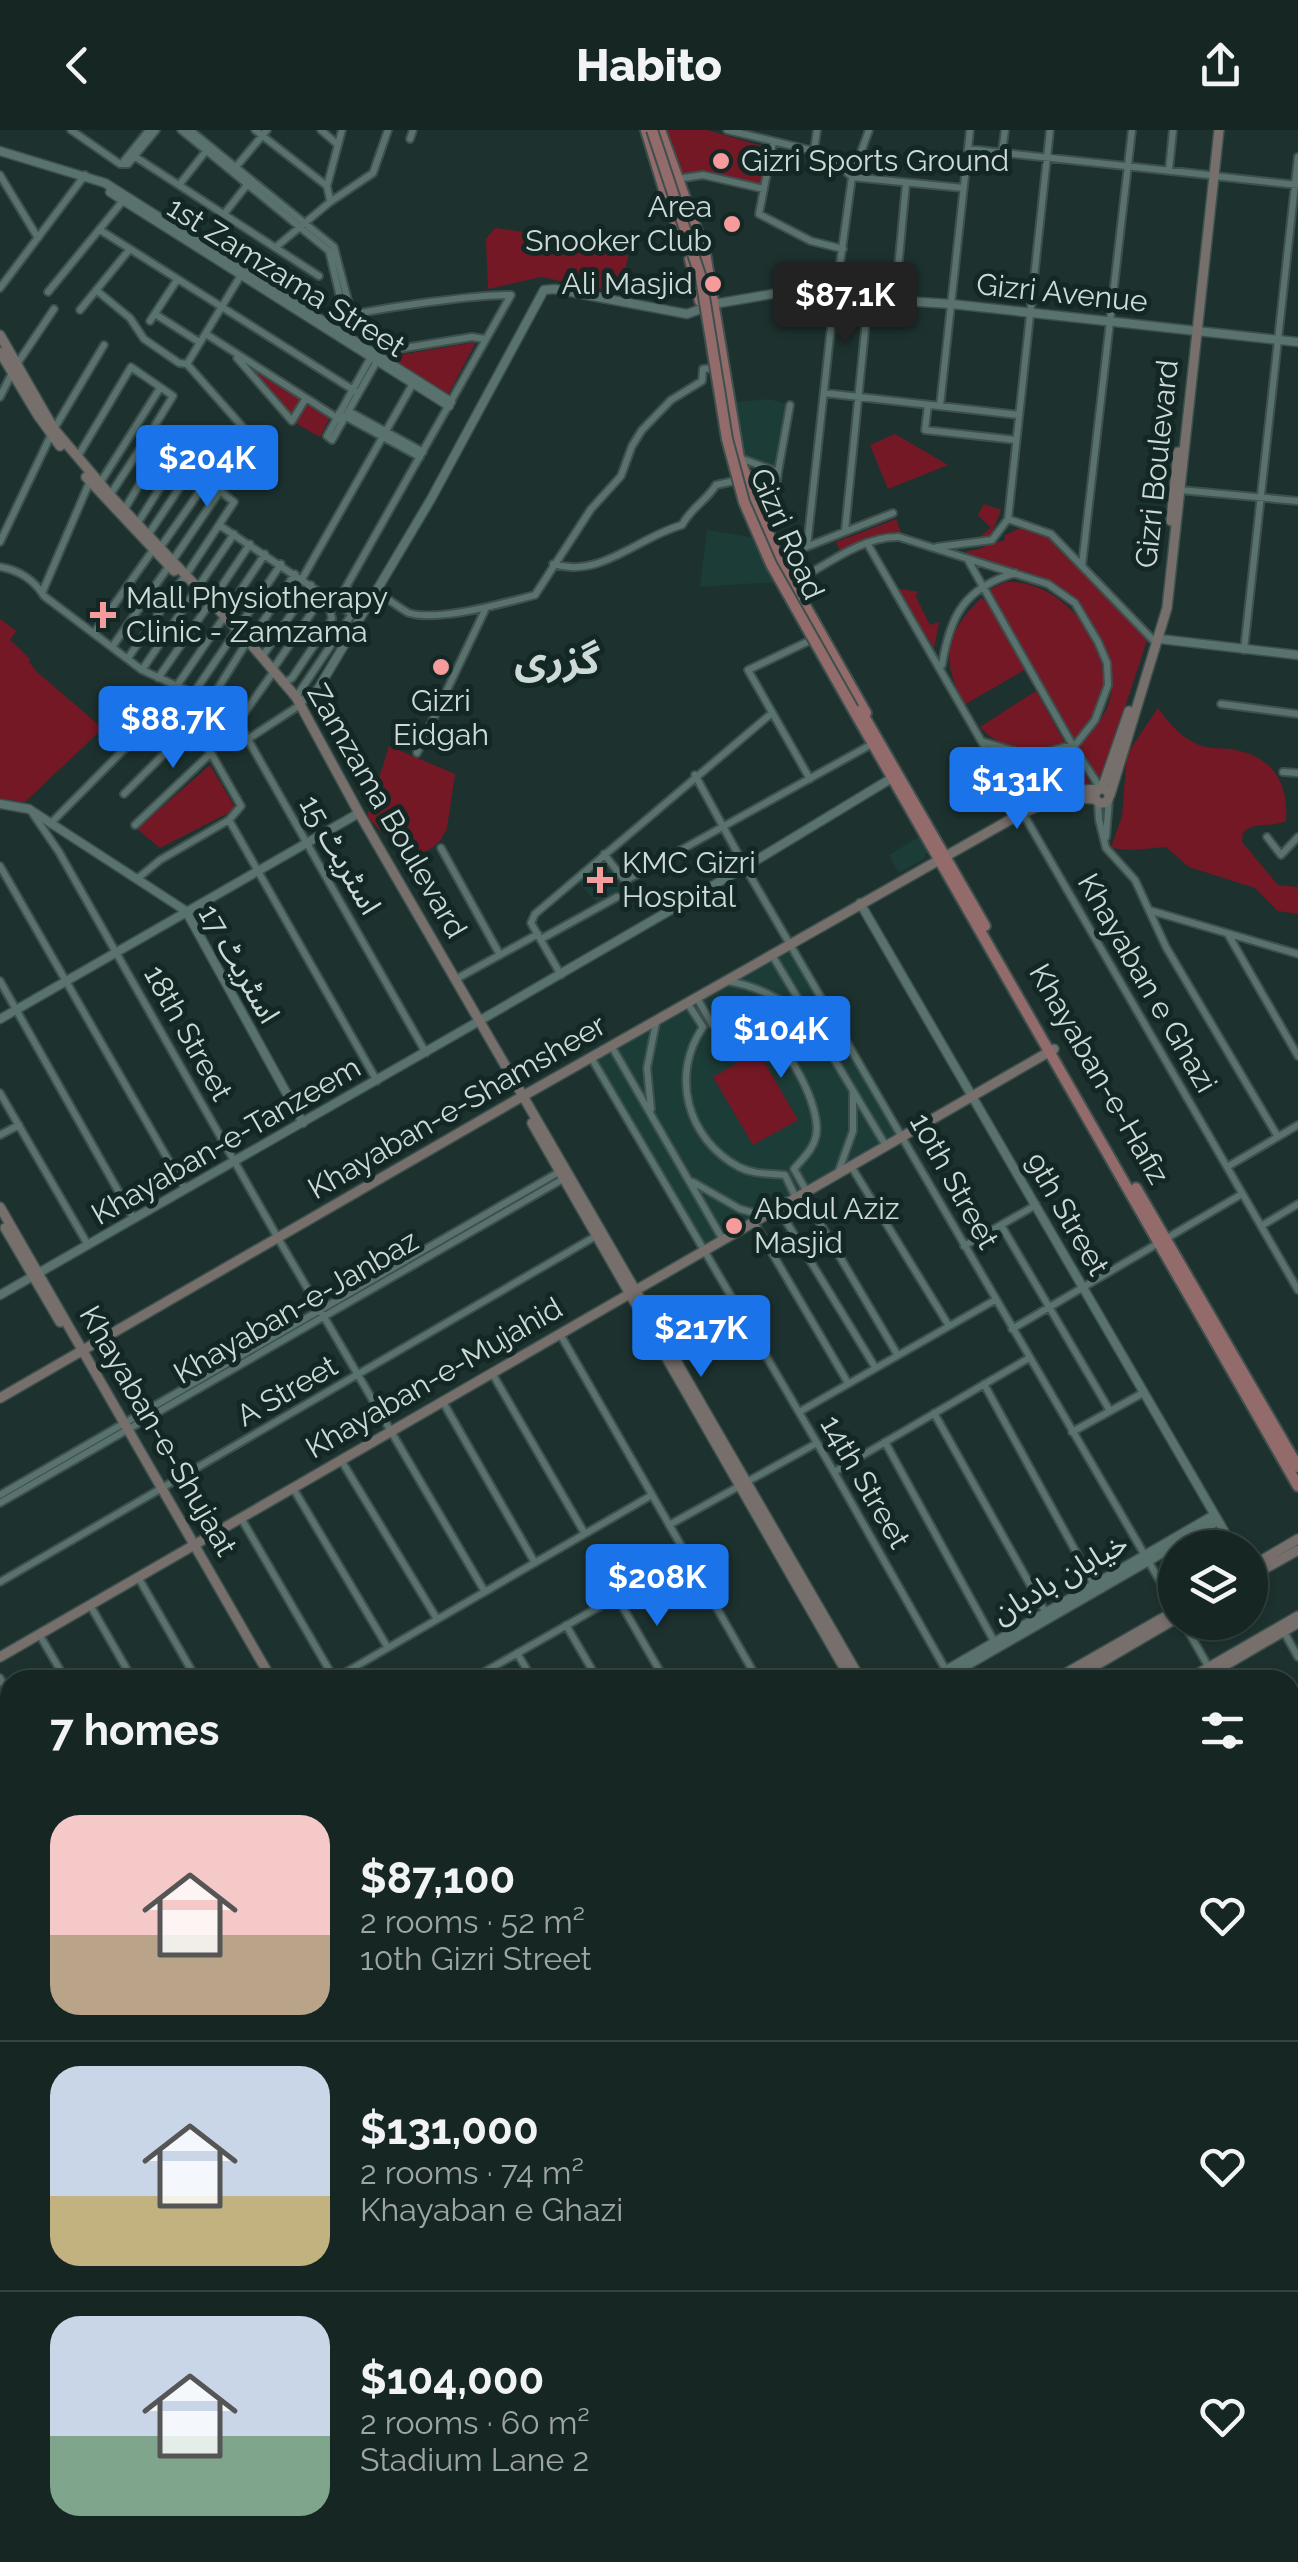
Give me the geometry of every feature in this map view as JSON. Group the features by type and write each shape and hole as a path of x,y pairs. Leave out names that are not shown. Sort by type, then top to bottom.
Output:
{"main road":[{"name":"Gizri Road","path":"654,130 705,253 712,368 734,481 752,531 809,642 874,741"},
{"name":"Gizri Road","path":"654,130 666,196 708,306 739,458 769,538 892,778 941,855"},
{"path":"654,130 701,278 727,439 744,502 771,564 941,855"},
{"name":"Gizri Boulevard","path":"1157,640 1217,130"},
{"name":"Gizri Boulevard","path":"1102,795 1167,608 1194,331"},
{"name":"Zamzama Boulevard","path":"0,335 14,369"},
{"name":"Zamzama Boulevard","path":"0,352 52,432 297,702"},
{"name":"Zamzama Boulevard","path":"52,432 148,535 156,549"},
{"name":"Zamzama Boulevard","path":"247,644 297,702 357,815 521,1097"},
{"name":"Khayaban-e-Shamsheer","path":"0,1398 1051,794 1102,795"},
{"name":"Zamzama Boulevard","path":"357,815 476,1022"},
{"name":"Khayaban-e-Hafiz","path":"941,855 1162,1240 1298,1466"},
{"name":"Khayaban-e-Mujahid","path":"0,1657 1052,1051"},
{"path":"521,1097 561,1175 632,1292"},
{"path":"521,1097 845,1670"},
{"name":"Khayaban-e-Shujaat","path":"0,1207 263,1670"},
{"name":"Khayaban-e-Shujaat","path":"0,1219 36,1274"},
{"name":"Khayaban-e-Hafiz","path":"1162,1240 1298,1486"},
{"path":"742,1484 855,1670"},
{"path":"1268,1560 1298,1539"},
{"path":"1268,1564 1298,1550"},
{"path":"1071,1670 1158,1619"},
{"path":"1218,1670 1298,1620"},
{"path":"1218,1670 1298,1620"},
{"path":"1088,1670 1158,1629"}],"street":[{"path":"125,162 148,130"},
{"path":"78,132 114,162 128,164 156,130"},
{"path":"181,130 235,168 332,254 348,317"},
{"path":"190,130 206,151 303,226"},
{"path":"321,130 338,144"},
{"path":"330,202 327,186 342,130"},
{"path":"276,247 330,202 373,173 388,130"},
{"path":"410,139 413,130"},
{"path":"727,130 814,151 836,162 852,177 963,188"},
{"path":"814,151 817,130"},
{"path":"808,546 852,177 869,130"},
{"path":"940,406 970,130"},
{"path":"1002,152 1005,130"},
{"path":"932,548 992,540 1008,519 1050,130"},
{"path":"1082,565 1132,130"},
{"path":"1169,170 1173,130"},
{"path":"235,168 262,132 327,186"},
{"path":"773,142 758,214 811,241 843,249"},
{"path":"968,150 1296,185"},
{"name":"1st Zamzama Street","path":"0,151 105,183 105,189 450,404"},
{"path":"179,185 206,151"},
{"path":"134,156 319,276"},
{"path":"1244,650 1298,157"},
{"path":"0,174 38,238"},
{"path":"0,288 85,175"},
{"path":"677,179 703,175 764,190"},
{"path":"224,214 246,184"},
{"path":"894,303 906,184"},
{"path":"48,292 125,199"},
{"path":"100,230 221,310 355,391"},
{"path":"80,310 130,250"},
{"name":"1st Zamzama Street","path":"214,255 266,288"},
{"path":"187,364 242,275"},
{"path":"177,280 153,318 199,342"},
{"path":"96,290 130,318 144,339 179,363 187,364 256,442"},
{"name":"Gizri Avenue","path":"376,592 544,290 687,314 778,292 951,304 1298,342"},
{"path":"325,325 348,317 484,295 511,295 338,603"},
{"path":"845,531 868,300"},
{"path":"0,397 54,309"},
{"path":"206,334 306,398 422,455"},
{"path":"342,416 376,358 386,351 485,338"},
{"path":"0,542 52,432 104,345"},
{"path":"232,353 292,421 306,398"},
{"path":"77,457 131,367 174,398 110,495"},
{"path":"248,739 318,690 376,592 410,613 426,615 485,608 534,595 591,509 621,476 642,430 672,400 702,381 703,369 712,368"},
{"path":"210,701 299,576 414,381"},
{"path":"42,593 95,482 160,388"},
{"path":"824,394 1019,414"},
{"path":"769,538 790,405"},
{"path":"928,405 925,430 1016,440"},
{"path":"128,658 234,502 150,435"},
{"path":"124,510 163,445"},
{"path":"137,524 179,458"},
{"path":"739,458 778,472"},
{"path":"148,535 192,469"},
{"path":"94,633 208,481"},
{"path":"553,564 586,567 605,561 648,536 682,525 689,511 705,502 716,486 734,481"},
{"path":"1180,490 1298,501"},
{"path":"112,646 220,491"},
{"path":"778,558 894,513"},
{"path":"1008,519 1051,534 1157,640 1298,655"},
{"path":"219,524 299,576 329,606 332,619 292,678 284,683"},
{"path":"142,670 234,534"},
{"path":"780,588 882,537 899,538 1016,573 1048,584 1074,603 1107,663 1108,685 1100,710 1073,746 1024,754 983,741"},
{"name":"Khayaban e Ghazi","path":"867,543 1298,1290"},
{"path":"158,678 250,544"},
{"path":"50,822 178,691 265,554"},
{"path":"967,559 1102,795 1106,840"},
{"path":"193,694 281,564"},
{"name":"اسٹریٹ 15","path":"0,567 13,569 38,586 142,670 178,691 210,701 238,722 426,1052"},
{"path":"941,666 952,621 970,598 982,588 1016,573"},
{"path":"262,657 311,585"},
{"path":"297,702 352,616 338,603 322,597"},
{"path":"238,722 322,597"},
{"path":"417,753 485,608"},
{"path":"809,642 748,670 810,779"},
{"path":"137,880 160,860 238,814 242,802 211,752 196,736 197,716 178,691"},
{"path":"1220,704 1298,714"},
{"path":"562,974 531,923 535,914 772,712"},
{"path":"124,794 196,723"},
{"path":"604,854 625,882 874,741"},
{"path":"135,825 211,752"},
{"path":"1283,772 1298,773"},
{"name":"10th Street","path":"695,776 1158,1580"},
{"name":"Khayaban-e-Tanzeem","path":"0,1295 562,974 892,778"},
{"path":"1102,795 1098,820 1110,854 1135,880 1166,947 1278,1136"},
{"name":"اسٹریٹ 17","path":"0,804 30,809 186,911 303,1123"},
{"name":"18th Street","path":"30,809 59,852 278,1240 485,1592"},
{"path":"0,1019 357,815"},
{"path":"229,820 376,1080"},
{"path":"1267,837 1281,855 1298,837"},
{"path":"441,848 500,955"},
{"path":"0,866 185,1189"},
{"path":"455,980 618,896"},
{"name":"9th Street","path":"860,903 1223,1530"},
{"path":"1150,911 1298,954"},
{"path":"1229,935 1298,1056"},
{"path":"772,955 886,1146"},
{"path":"0,981 134,1219"},
{"path":"726,981 754,987 780,999 810,1020"},
{"path":"692,1001 703,1009 712,1024 747,1022 767,1032 784,1049 796,1070 817,1120 814,1142 794,1169 793,1179"},
{"path":"692,1001 694,1014 703,1028 688,1051 684,1081 700,1128 716,1149 741,1168 793,1179 897,1354"},
{"path":"694,1014 703,1009"},
{"path":"652,1115 647,1068 656,1022"},
{"path":"612,1047 723,1240"},
{"name":"14th Street","path":"592,1058 834,1472 943,1670"},
{"path":"837,1174 853,1131 853,1092"},
{"path":"0,1093 88,1246"},
{"path":"1227,1167 1298,1125"},
{"path":"0,1136 19,1126"},
{"path":"851,1166 949,1326"},
{"path":"685,1174 700,1188 740,1209 762,1216 777,1209 875,1367"},
{"name":"Khayaban-e-Janbaz","path":"0,1495 561,1175"},
{"path":"1012,1329 1242,1194"},
{"path":"1261,1226 1298,1204"},
{"path":"964,1246 1036,1205"},
{"path":"754,1222 848,1383"},
{"path":"1001,1225 1110,1411"},
{"name":"A Street","path":"0,1582 596,1236"},
{"path":"799,1412 995,1300"},
{"path":"560,1334 752,1670"},
{"path":"834,1472 1029,1358"},
{"path":"492,1373 585,1534"},
{"path":"984,1384 1096,1588"},
{"path":"1072,1432 1143,1392"},
{"path":"443,1402 535,1563"},
{"path":"934,1414 1047,1615"},
{"name":"Khayaban-e-Janbaz","path":"0,1503 124,1427"},
{"path":"885,1442 996,1645"},
{"path":"669,1525 817,1443"},
{"path":"342,1460 437,1620"},
{"path":"292,1488 388,1648"},
{"path":"350,1670 652,1495"},
{"path":"242,1518 329,1670"},
{"name":"خیابان بادبان","path":"954,1670 1216,1518"},
{"path":"487,1670 687,1557"},
{"path":"138,1577 191,1670"},
{"path":"617,1597 659,1670"},
{"path":"90,1605 126,1670"},
{"path":"566,1625 592,1670"},
{"path":"1284,1632 1298,1657"},
{"path":"39,1634 60,1670"},
{"path":"1194,1640 1211,1670"},
{"path":"517,1653 526,1670"}],"shaded area":[{"name":"Gizri Sports Ground","path":"667,130 707,130 769,148 761,187 705,174 681,175"},
{"path":"495,228 630,247 620,293 541,277 488,289 486,239"},
{"path":"476,342 448,395 388,357"},
{"path":"233,353 330,417 320,437 292,421"},
{"path":"769,399 790,405 778,472 739,458 728,403"},
{"path":"895,434 948,465 888,489 870,445"},
{"path":"984,504 1001,510 991,535 980,542 977,539 991,528 978,515"},
{"path":"896,519 903,538 871,540 840,551 836,542"},
{"path":"1022,527 1050,536 1148,637 1103,775 1097,780 1076,747 1102,718 1112,690 1108,660 1090,621 1062,589 1033,578 1033,574 966,555 967,551 1004,541 1005,535"},
{"path":"707,530 755,538 777,582 700,587"},
{"path":"1006,582 1033,586 1058,598 1094,641 1103,668 1103,694 1094,719 1074,739 988,590"},
{"path":"897,590 919,592 915,595 930,625 939,622 934,648"},
{"path":"981,598 1026,669 964,705 952,674 950,648 960,624"},
{"path":"0,619 16,631 10,640 30,659 37,672 100,726 99,732 25,802 0,799"},
{"path":"1036,691 1066,745 1009,746 980,727"},
{"path":"1158,708 1192,742 1244,752 1274,772 1284,794 1286,821 1248,829 1243,832 1242,842 1278,885 1297,887 1298,883 1298,914 1278,911 1255,888 1189,867 1166,847 1111,848 1122,816 1127,754"},
{"path":"389,746 455,774 447,828 429,850 405,855 367,817"},
{"path":"994,749 1026,762 1073,754 1090,783 1022,797"},
{"path":"210,765 236,809 160,848 137,829"},
{"path":"919,837 927,850 924,859 899,873 889,855"},
{"name":"KMC Gizri Hospital","path":"604,854 625,881 617,897 600,906 575,879"},
{"path":"791,944 904,1136 704,1251 592,1059"},
{"path":"758,1051 798,1120 753,1145 713,1077"}],"place":[{"name":"Gizri Sports Ground","path":"721,161"},
{"name":"Area Snooker Club","path":"732,224"},
{"name":"Ali Masjid","path":"713,284"},
{"name":"Mall Physiotherapy Clinic - Zamzama","path":"103,615"},
{"name":"Gizri Eidgah","path":"441,667"},
{"name":"KMC Gizri Hospital","path":"600,880"},
{"name":"Abdul Aziz Masjid","path":"734,1226"}],"district":[{"name":"گزری","path":"557,660"}]}
